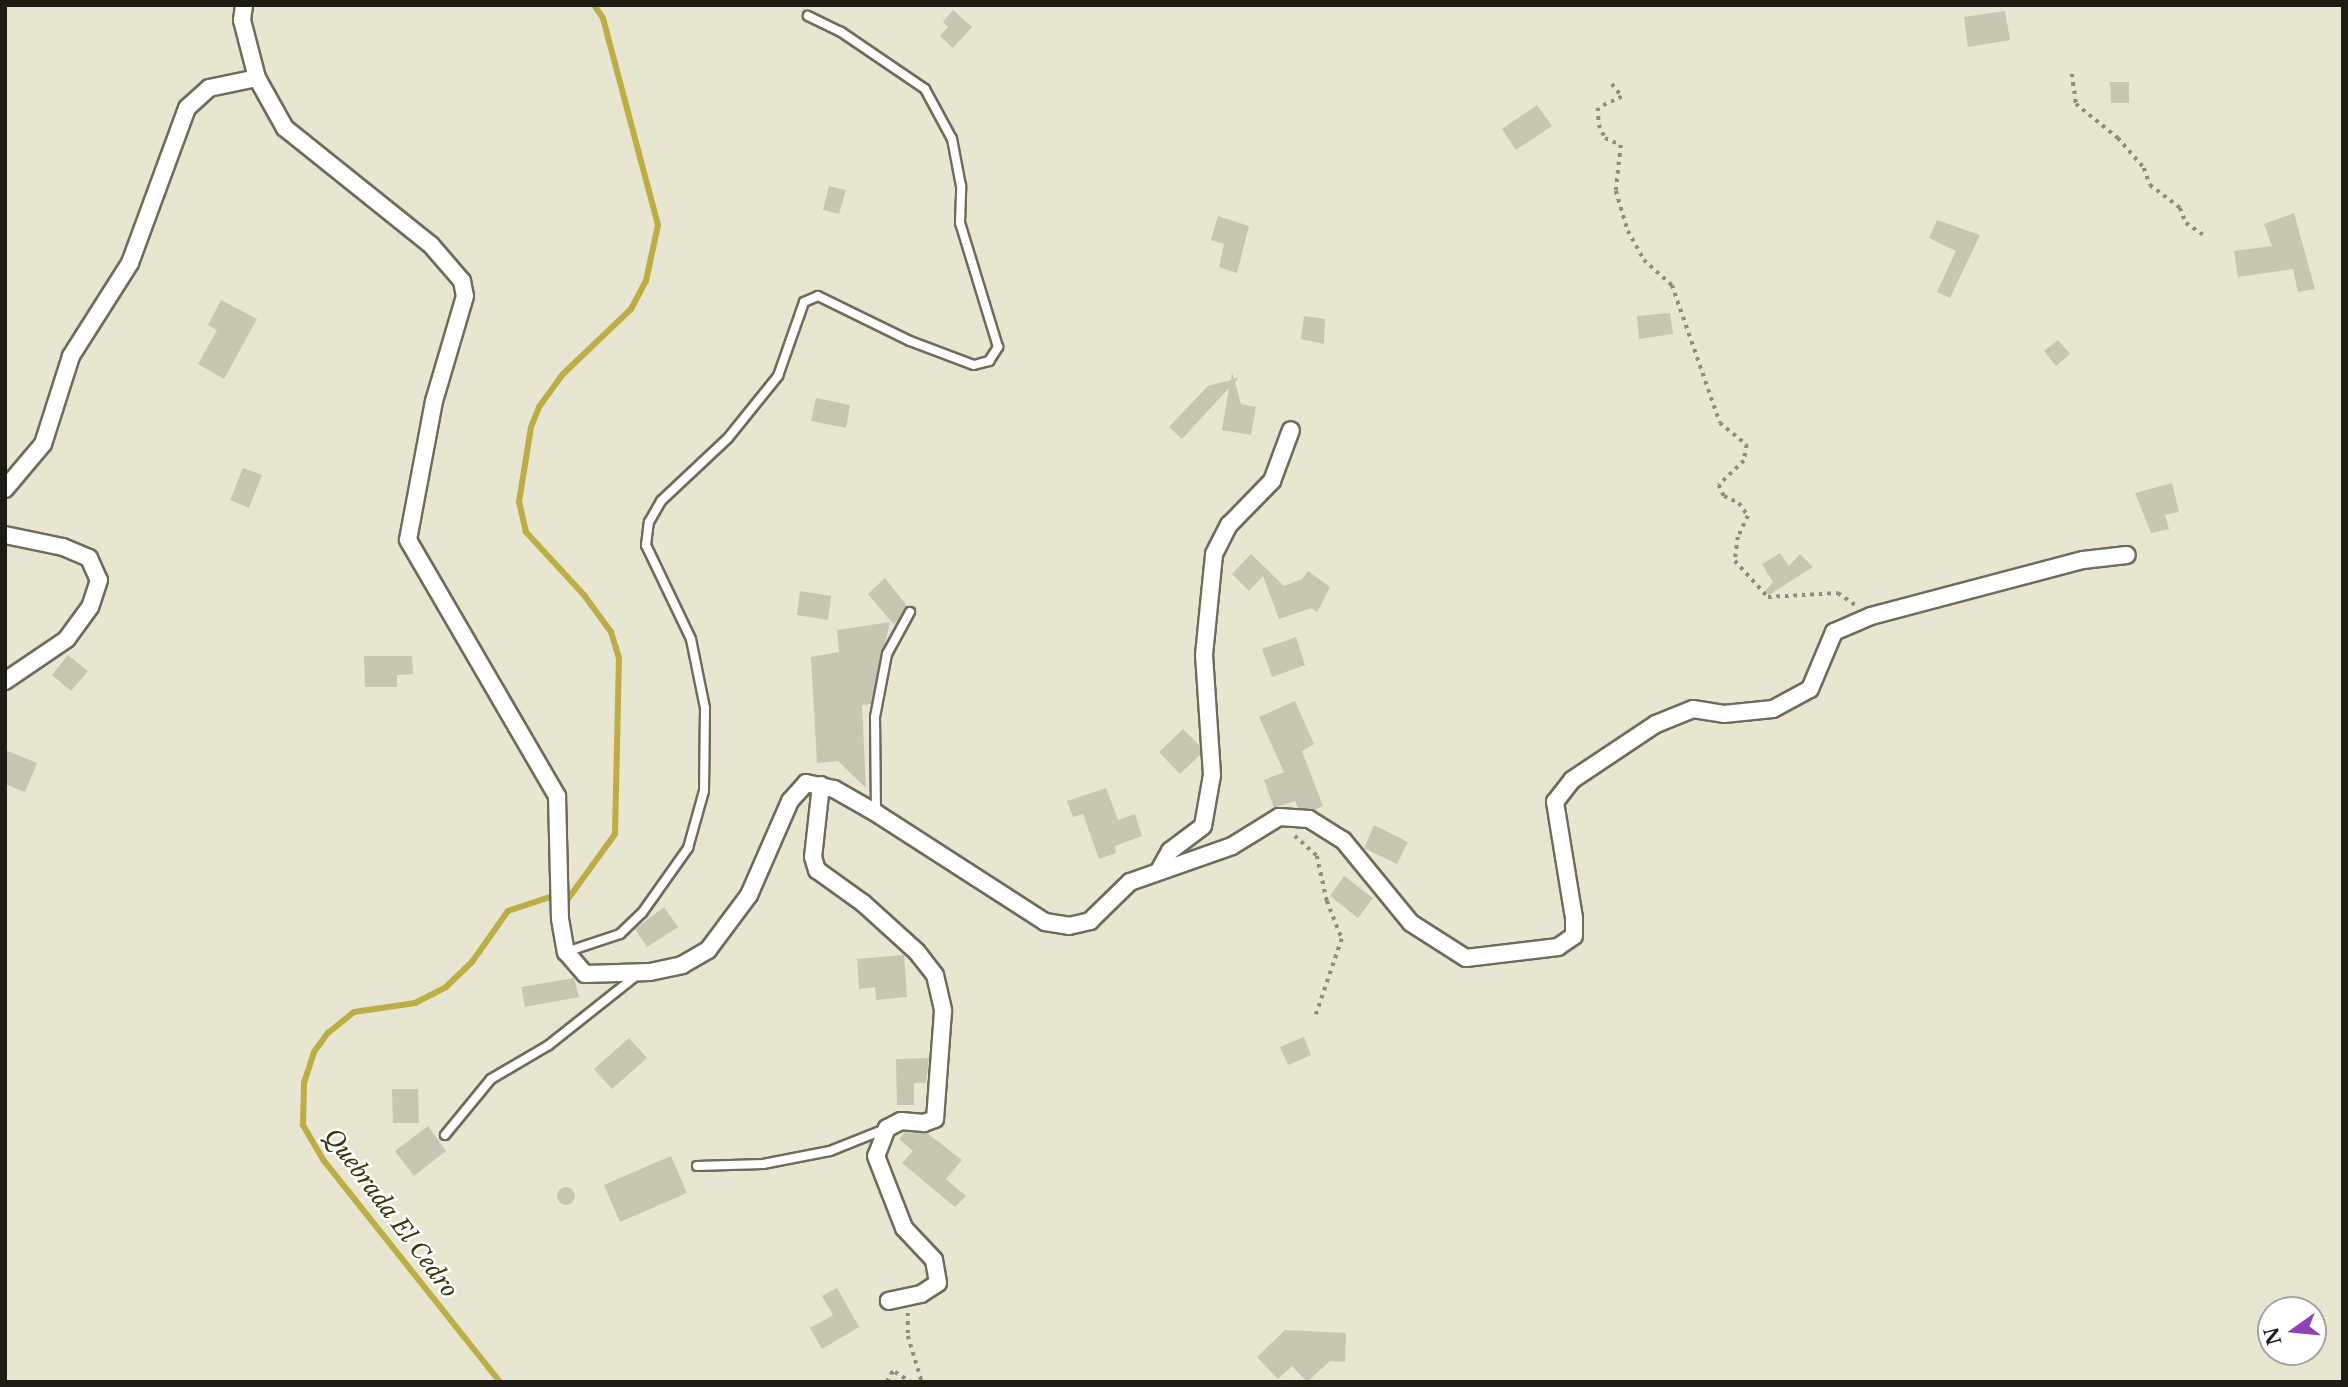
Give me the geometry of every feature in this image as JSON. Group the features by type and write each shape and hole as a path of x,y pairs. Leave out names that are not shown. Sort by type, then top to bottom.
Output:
{"street":[{"path":"244,5 243,19 257,78 285,128 431,245 463,281 465,296 434,401 408,540 557,796 560,919 566,951 585,974 639,972 682,965 708,950 750,895 798,789 806,783 821,785 876,813 1045,922 1069,926 1090,921 1130,883 1160,869 1232,846 1279,817 1309,819 1343,840 1411,923 1466,958 1558,947 1574,936 1574,918 1555,802 1572,780 1656,724 1693,709 1724,714 1782,704 1810,689 1834,632 1871,616 2084,560 2127,555"},
{"path":"5,489 43,443 71,356 130,263 187,108 209,88 257,78"},
{"path":"1160,869 1170,851 1203,826 1208,800 1212,775 1204,654 1214,554 1229,524 1272,481 1291,430"},
{"path":"5,535 62,547 89,558 99,580 90,607 67,639 5,681"},
{"path":"821,785 813,857 817,870 863,903 917,952 935,975 943,1011 935,1119 901,1122 887,1128 876,1156 904,1228 934,1260 938,1283 922,1294 890,1301"}],"lane":[{"path":"566,951 620,934 642,913 688,848 704,791 705,708 691,639 646,545 649,522 661,501 728,438 778,376 804,302 818,296 910,341 974,365 989,361 998,347 960,223 961,187 952,139 925,89 841,32 808,16"},
{"path":"876,813 875,717 887,654 910,612"},
{"path":"445,1135 491,1079 549,1045 639,972"},
{"path":"697,1166 763,1164 830,1151 887,1128"}],"path":[{"path":"2072,74 2076,104 2118,138 2144,168 2150,185 2180,208 2186,223 2205,236"},
{"path":"1612,84 1622,97 1598,108 1599,124 1605,138 1621,145 1616,191 1628,231 1644,260 1672,285 1720,423 1747,445 1744,460 1719,485 1724,496 1739,503 1748,516 1738,537 1735,561 1768,597 1838,593 1871,616"},
{"path":"1279,817 1317,856 1327,901 1342,939 1316,1015"},
{"path":"922,1294 912,1300 906,1321 922,1382"},
{"path":"887,1382 890,1373 895,1372 911,1382"}],"building":[{"path":"953,10 972,27 953,48 940,36 948,27 943,22"},
{"path":"2005,11 2010,40 1968,47 1964,17"},
{"path":"2110,82 2129,82 2129,103 2111,103"},
{"path":"1537,105 1552,126 1516,150 1502,129"},
{"path":"829,186 846,190 839,214 823,210"},
{"path":"2294,213 2315,289 2298,292 2293,269 2238,277 2234,251 2272,246 2264,224"},
{"path":"1218,216 1249,226 1237,273 1219,267 1224,244 1211,240"},
{"path":"1937,220 1980,235 1950,298 1937,292 1956,251 1929,238"},
{"path":"221,300 257,319 224,379 198,364 217,330 208,325"},
{"path":"1670,313 1673,334 1639,339 1637,316"},
{"path":"1304,316 1325,319 1324,344 1301,339"},
{"path":"2058,340 2070,354 2056,366 2044,351"},
{"path":"1232,372 1234,379 1239,377 1235,382 1241,404 1256,407 1251,435 1222,430 1229,388 1182,439 1169,427 1208,386 1231,380"},
{"path":"816,398 850,405 846,428 811,421"},
{"path":"243,468 262,475 249,508 230,500"},
{"path":"2172,483 2179,512 2165,515 2169,529 2151,533 2135,493"},
{"path":"1780,553 1789,566 1800,554 1813,567 1769,595 1765,591 1773,582 1762,564"},
{"path":"1251,554 1284,586 1302,579 1308,571 1330,587 1317,612 1311,608 1279,619 1263,576 1249,591 1232,574"},
{"path":"885,578 907,606 894,625 868,594"},
{"path":"800,591 831,596 828,620 797,615"},
{"path":"890,622 871,704 862,705 866,788 838,761 817,763 811,657 839,652 837,630"},
{"path":"1296,637 1305,665 1272,677 1262,649"},
{"path":"68,655 88,671 71,691 52,675"},
{"path":"364,656 412,656 413,674 397,675 397,687 365,687"},
{"path":"1295,701 1314,744 1302,751 1323,806 1314,810 1298,808 1295,801 1274,808 1264,780 1284,772 1259,717"},
{"path":"1183,729 1200,746 1200,755 1180,774 1159,752"},
{"path":"5,750 37,763 25,792 5,784"},
{"path":"1106,788 1118,820 1135,814 1142,836 1115,846 1116,853 1099,859 1083,814 1073,817 1067,801"},
{"path":"1374,825 1408,842 1397,864 1364,848"},
{"path":"1344,876 1373,898 1358,918 1330,896"},
{"path":"664,907 678,927 647,947 635,929"},
{"path":"904,955 907,997 876,1000 875,987 859,989 857,959"},
{"path":"574,978 579,997 525,1007 521,987"},
{"path":"1304,1037 1311,1055 1288,1065 1280,1047"},
{"path":"629,1038 647,1058 612,1089 594,1069"},
{"path":"929,1058 926,1083 914,1083 914,1105 897,1105 896,1059"},
{"path":"392,1089 418,1089 419,1123 393,1123"},
{"path":"428,1126 446,1151 414,1176 395,1151"},
{"path":"905,1132 927,1133 962,1160 946,1179 966,1196 955,1207 902,1163 913,1151 899,1139"},
{"path":"671,1156 687,1193 620,1222 604,1185"},
{"path":"562,1187 570,1187 575,1196 573,1203 562,1205 557,1200 557,1192"},
{"path":"837,1288 859,1327 822,1349 810,1328 833,1315 822,1296"},
{"path":"1285,1330 1346,1333 1345,1362 1330,1361 1307,1382 1292,1366 1278,1379 1257,1357"}],"waterway":[{"name":"Quebrada El Cedro","path":"568,899 615,834 619,658 611,632 584,595 526,532 519,502 531,427 539,407 563,374 631,309 646,281 658,225 603,18 594,5"},
{"name":"Quebrada El Cedro","path":"500,1382 324,1161 303,1125 304,1083 314,1052 328,1033 354,1012 415,1003 446,987 472,962 508,911 550,897"}]}
